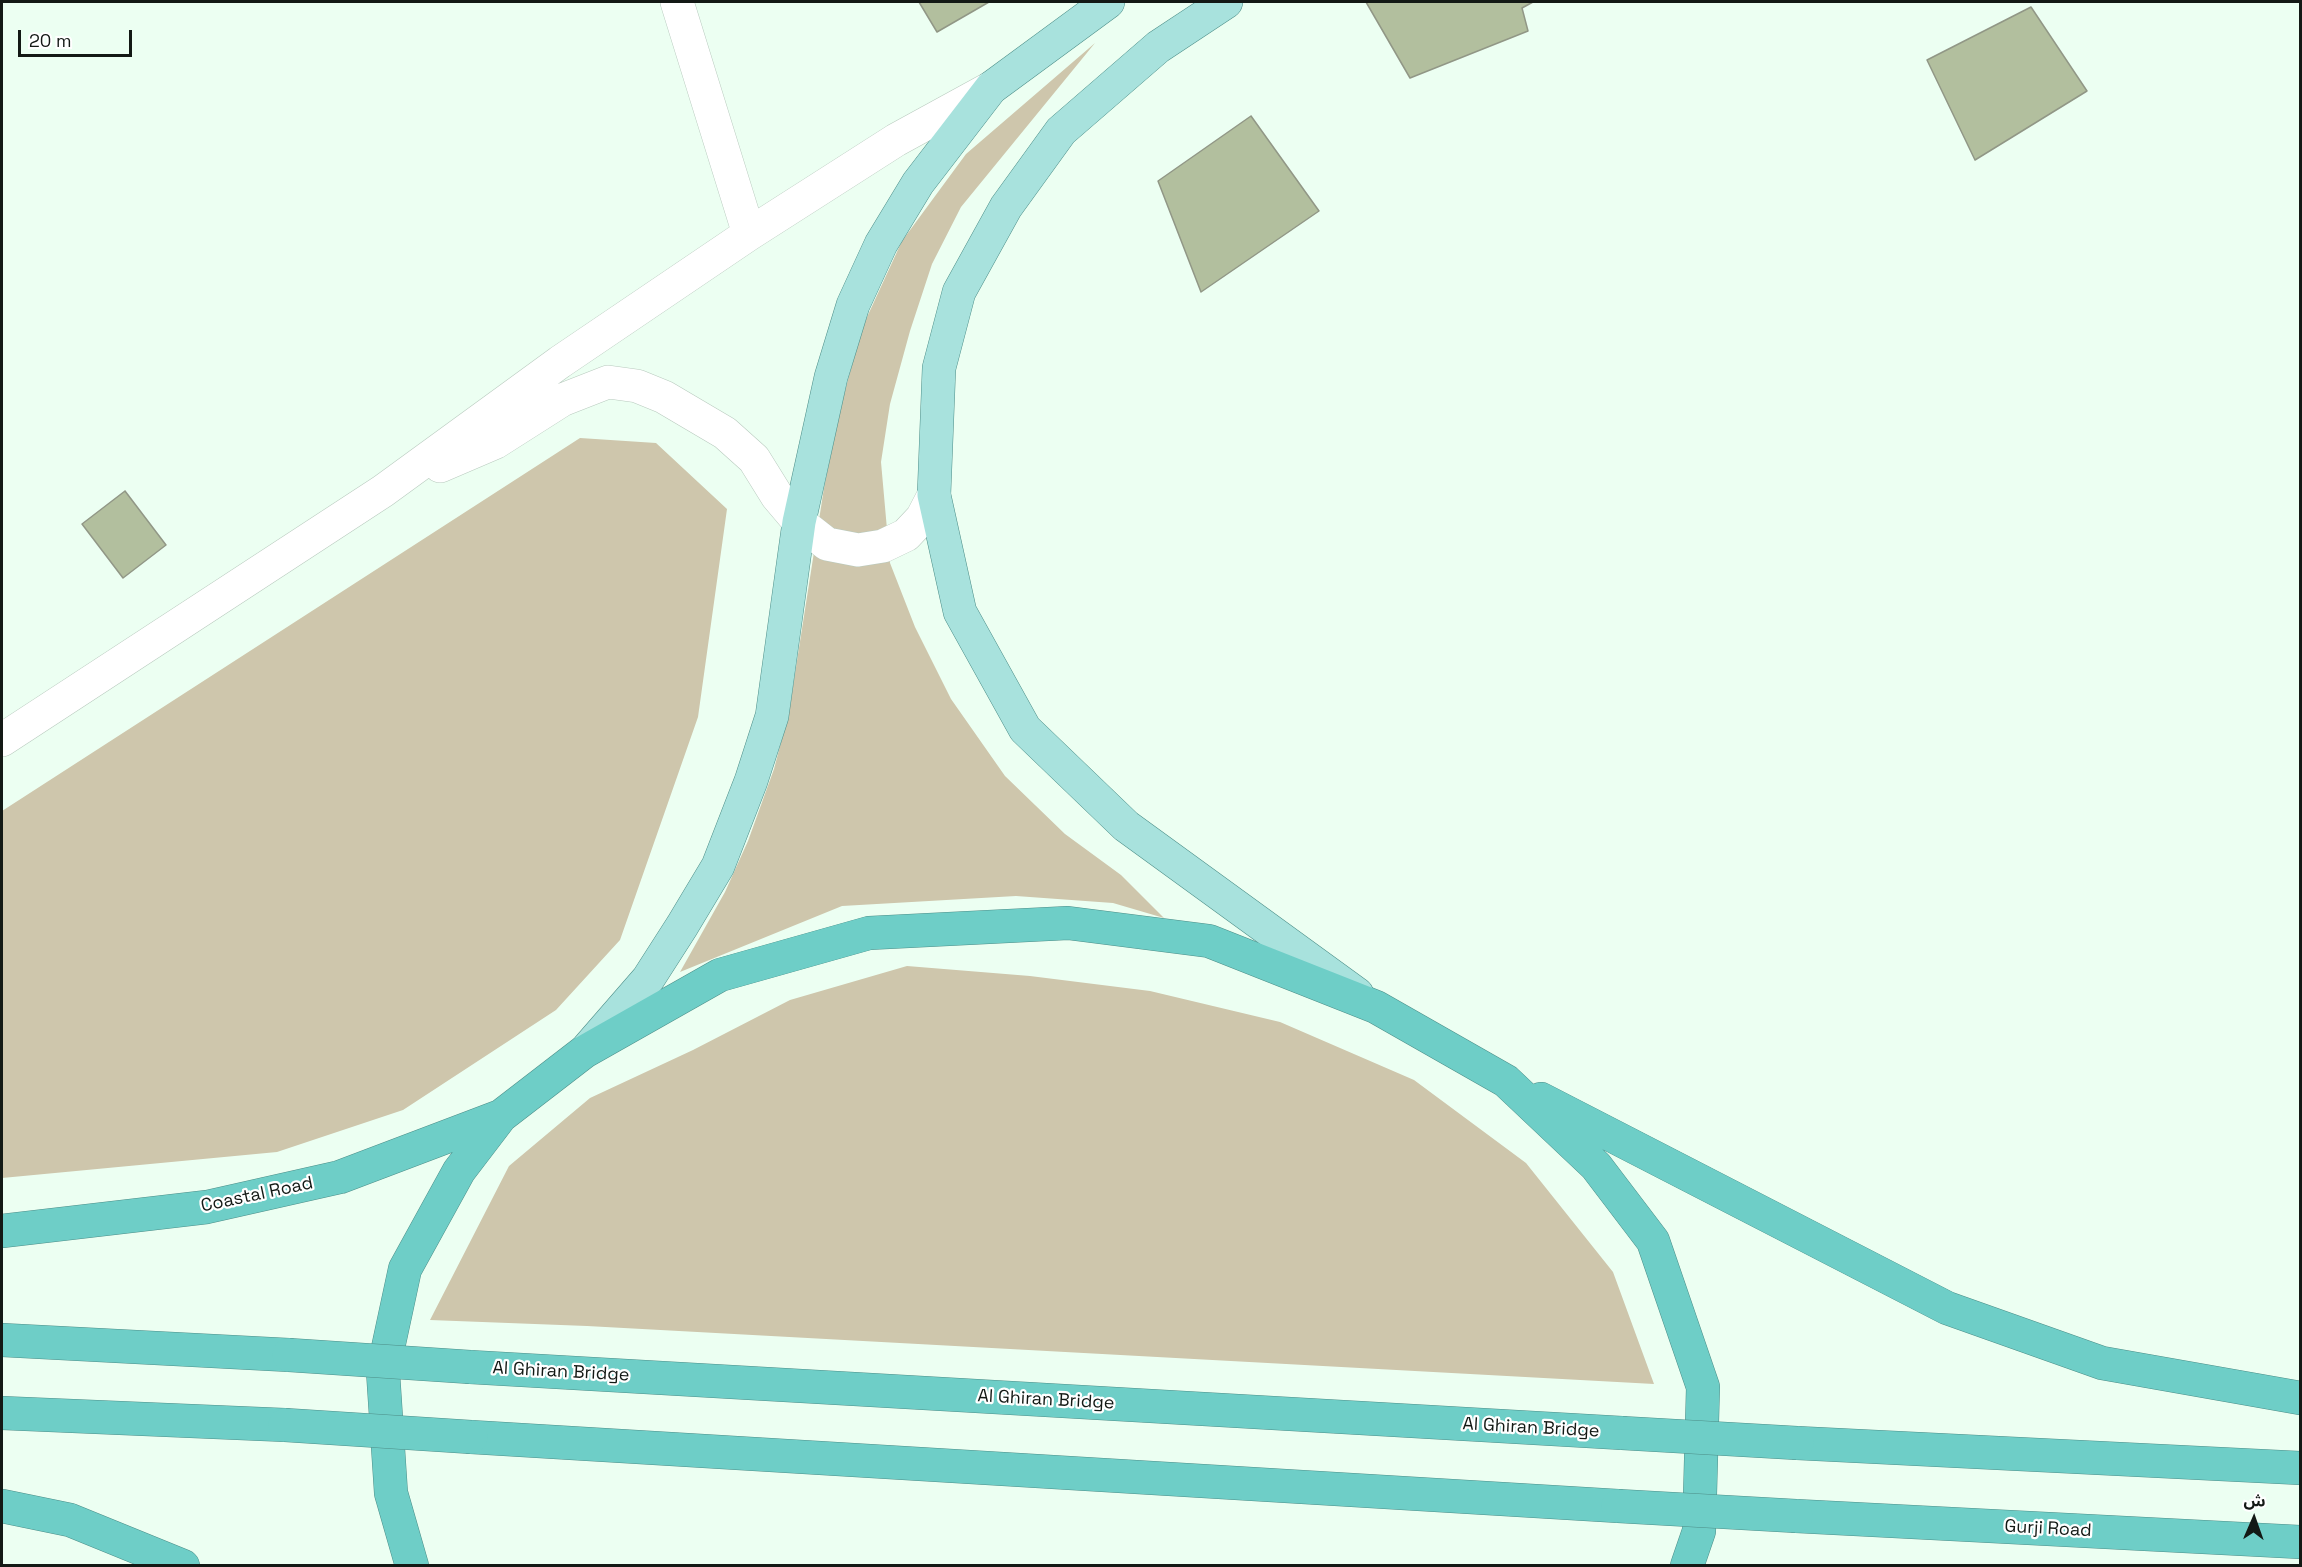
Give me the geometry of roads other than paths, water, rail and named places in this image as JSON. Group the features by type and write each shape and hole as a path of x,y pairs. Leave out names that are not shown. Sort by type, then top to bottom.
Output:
{"highway":[{"path":"412,1566 391,1492 383,1372 405,1269 459,1171 501,1116 584,1052 720,975 869,933 1068,923 1209,941 1376,1007 1506,1081 1947,1308 2102,1363 2301,1398"},
{"path":"1506,1081 1596,1166 1653,1241 1703,1387 1699,1531 1687,1566"},
{"name":"Coastal Road","path":"2,1231 207,1207 340,1177 501,1116"},
{"name":"Al Ghiran Bridge","path":"2,1341 289,1355 1797,1443 2301,1468"},
{"name":"Gurji Road","path":"2,1413 285,1425 1618,1506 2301,1542"},
{"path":"2,1506 70,1520 183,1566"}],"main road":[{"path":"584,1052 648,979 718,866 772,716 799,522 831,376 853,305 881,244 918,183 991,88 1108,2"},
{"path":"1226,2 1158,47 1061,131 1005,207 959,292 939,368 934,495 960,612 1025,729 1126,826 1376,1007"}],"street":[{"path":"677,2 749,234"},
{"path":"2,740 383,491 560,362 749,234 896,140 991,88"},
{"path":"383,491 496,442 562,400 608,382 637,386 663,397 725,433 754,459 777,496 799,522 827,544 858,550 883,546 906,536 922,518 934,495"}]}
